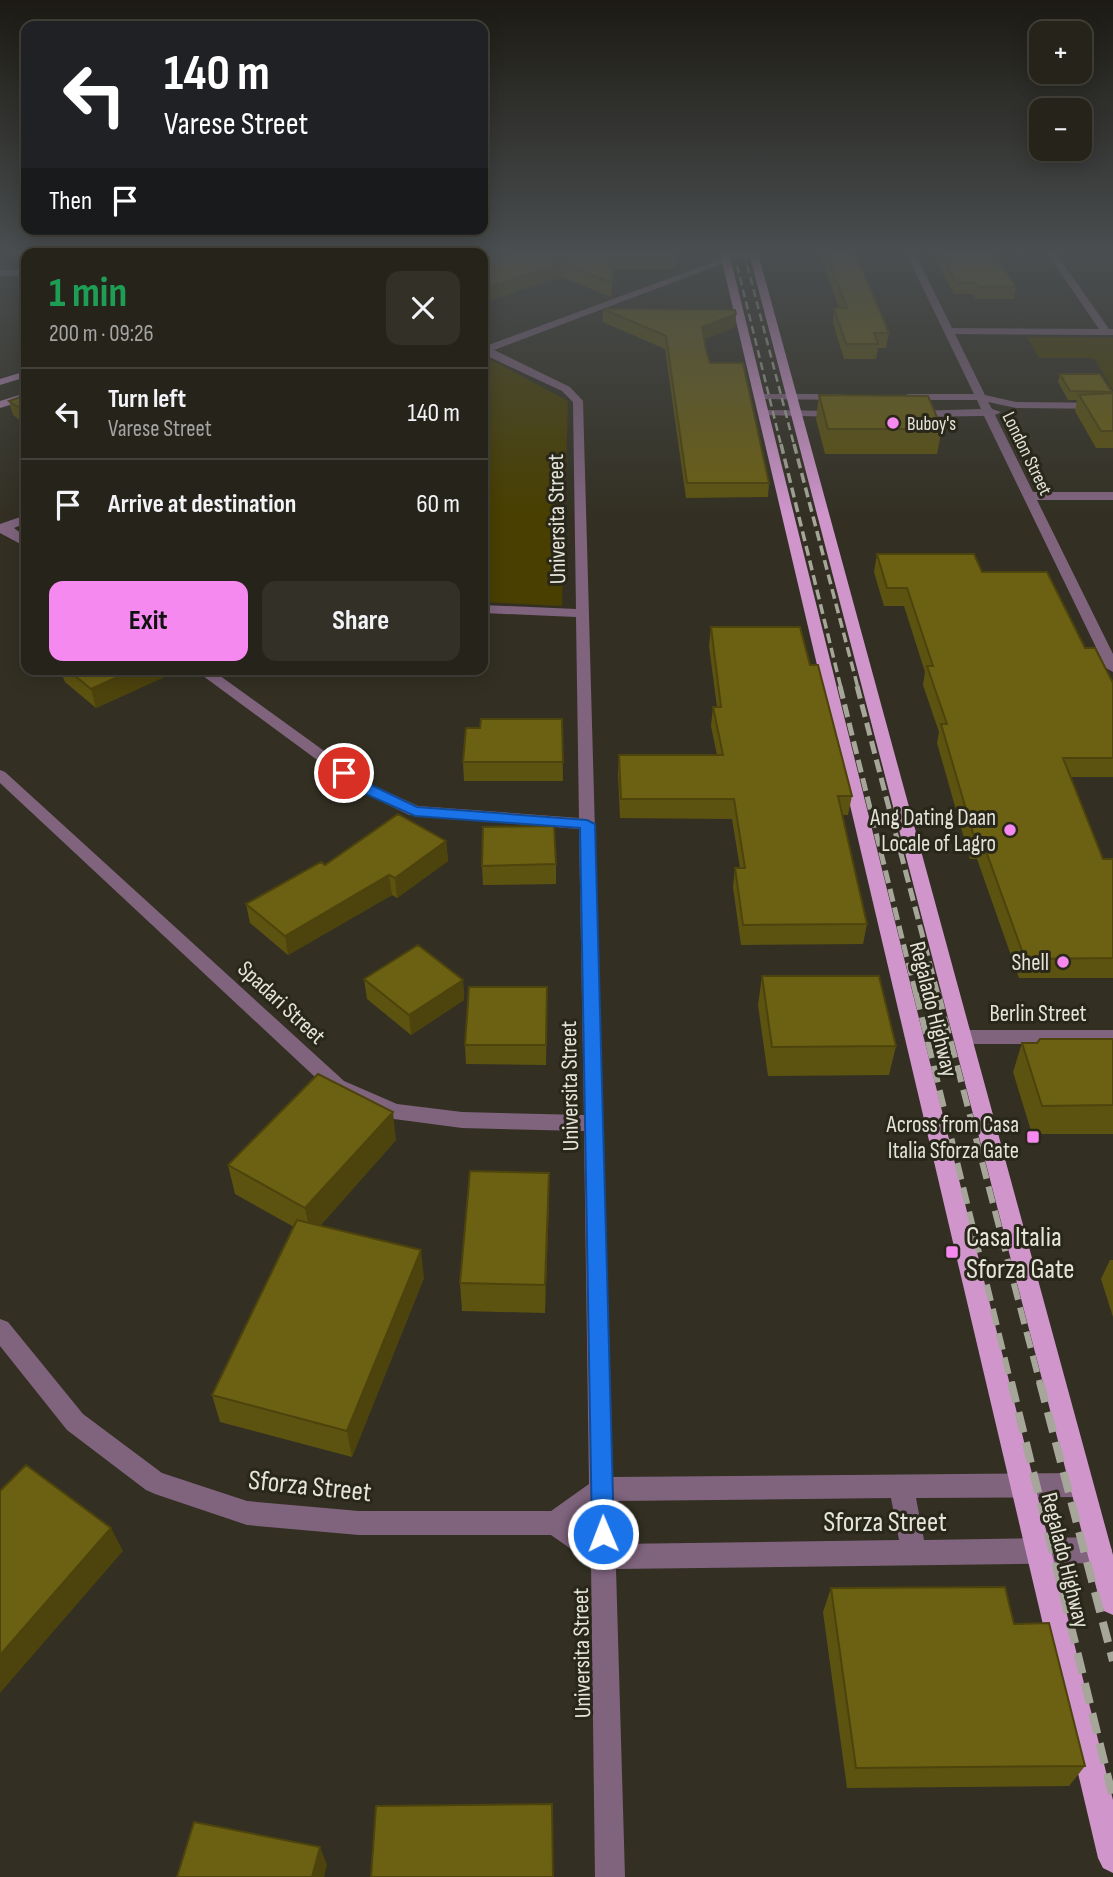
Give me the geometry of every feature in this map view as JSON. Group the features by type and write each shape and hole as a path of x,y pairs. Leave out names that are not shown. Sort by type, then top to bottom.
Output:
{"main road":[{"name":"Regalado Highway","path":"746,341 1113,1858"},
{"name":"Regalado Highway","path":"777,341 1113,1602"},
{"path":"0,382 21,376"},
{"path":"0,405 21,398"}],"street":[{"path":"488,349 509,341"},
{"name":"London Street","path":"953,341 1113,668"},
{"name":"Universita Street","path":"488,352 566,389 578,401 610,1877"},
{"path":"830,397 836,414"},
{"path":"763,405 794,405 830,397 856,397"},
{"path":"896,397 981,397 1016,405 1113,406"},
{"path":"763,405 794,405 849,414"},
{"path":"903,414 989,414 1016,405"},
{"path":"1029,496 1113,496"},
{"path":"2,528 21,521"},
{"path":"2,528 21,540"},
{"path":"488,608 582,613"},
{"path":"209,675 364,788 415,811 587,824"},
{"name":"Spadari Street","path":"0,775 337,1086 394,1111 462,1120 594,1124"},
{"name":"Berlin Street","path":"963,1037 1113,1037"},
{"name":"Sforza Street","path":"0,1329 75,1422 155,1482 247,1513 359,1524 555,1523"},
{"name":"Sforza Street","path":"602,1489 1080,1485"},
{"path":"901,1486 914,1553"},
{"path":"602,1489 555,1523 603,1557"},
{"name":"Sforza Street","path":"603,1557 1099,1550"}],"shaded area":[{"path":"1029,341 1113,341 1113,390 1094,358 1039,358"},
{"path":"488,358 568,401 562,606 488,602"}],"building":[{"path":"667,341 704,341 710,363 743,363 769,483 687,483"},
{"path":"845,341 877,341 878,344 846,344"},
{"path":"1060,374 1100,374 1112,392 1070,391"},
{"path":"1113,393 1113,431 1101,431 1079,395"},
{"path":"819,395 928,396 942,429 828,429"},
{"path":"21,397 21,409 9,401"},
{"path":"877,554 974,554 982,572 1047,572 1085,648 1095,648 1113,683 1113,758 1063,758 1103,859 1113,859 1113,958 1025,959 982,840 975,840 941,724 947,724 927,666 933,666 907,588 887,588"},
{"path":"711,627 800,627 810,665 818,665 852,796 838,796 867,924 743,925 735,868 745,868 734,799 621,799 619,755 723,755 713,707 721,707"},
{"path":"74,675 122,675 91,689"},
{"path":"481,719 562,719 563,762 463,762 466,728 480,728"},
{"path":"398,814 446,841 395,878 389,875 285,936 246,904 321,862 325,865"},
{"path":"554,826 556,864 482,866 483,827"},
{"path":"418,945 463,980 409,1015 364,979"},
{"path":"762,976 879,976 896,1046 772,1047"},
{"path":"469,987 547,987 546,1045 465,1045"},
{"path":"1040,1039 1113,1039 1113,1105 1042,1106 1022,1043 1037,1043"},
{"path":"318,1074 393,1112 305,1208 228,1165"},
{"path":"470,1171 549,1173 545,1285 460,1283"},
{"path":"297,1220 421,1250 347,1431 212,1395"},
{"path":"26,1465 111,1528 0,1655 0,1491"},
{"path":"1005,1587 1014,1624 1049,1623 1085,1766 856,1768 831,1588"},
{"path":"552,1804 553,1877 371,1877 376,1806"},
{"path":"194,1822 320,1847 312,1877 177,1877"}],"railway":[{"path":"755,341 781,445"},
{"path":"767,341 794,445"},
{"path":"781,444 841,688"},
{"path":"794,444 858,688"},
{"path":"840,686 916,995"},
{"path":"857,686 938,995"},
{"path":"916,993 1011,1384"},
{"path":"938,993 1040,1384"},
{"path":"1011,1382 1113,1798"},
{"path":"1040,1382 1113,1661"}],"place":[{"name":"Buboy's","path":"893,423"},
{"name":"Ang Dating Daan Locale of Lagro","path":"1010,830"},
{"name":"Shell","path":"1063,962"},
{"name":"Across from Casa Italia Sforza Gate","path":"1033,1137"},
{"name":"Casa Italia Sforza Gate","path":"952,1252"}],"route":[{"path":"344,773 364,788 415,811 587,824 603,1534"}]}
